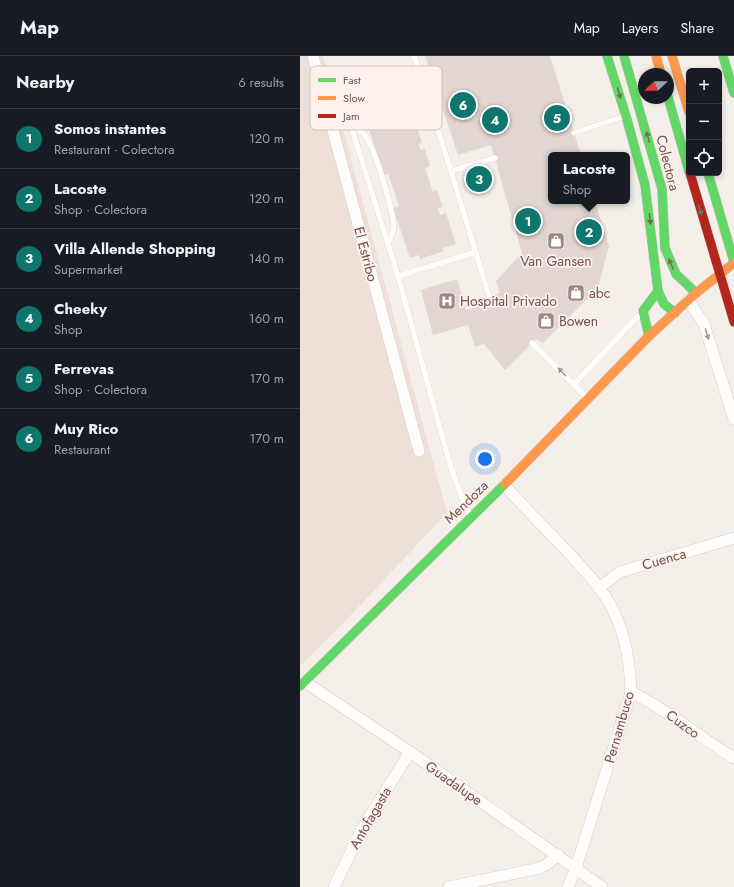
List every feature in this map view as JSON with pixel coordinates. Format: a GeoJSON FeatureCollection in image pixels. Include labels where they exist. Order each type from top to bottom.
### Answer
{"type":"FeatureCollection","features":[{"type":"Feature","properties":{"kind":"street","name":"El Estribo"},"geometry":{"type":"LineString","coordinates":[[313,56],[316,66]]}},
{"type":"Feature","properties":{"kind":"street","name":"Colectora"},"geometry":{"type":"LineString","coordinates":[[607,56],[626,116],[647,195],[658,291]]}},
{"type":"Feature","properties":{"kind":"street","name":"Colectora"},"geometry":{"type":"LineString","coordinates":[[624,56],[662,189],[665,248],[676,274],[692,297]]}},
{"type":"Feature","properties":{"kind":"street"},"geometry":{"type":"LineString","coordinates":[[656,56],[659,68]]}},
{"type":"Feature","properties":{"kind":"street"},"geometry":{"type":"LineString","coordinates":[[672,56],[687,104]]}},
{"type":"Feature","properties":{"kind":"street"},"geometry":{"type":"LineString","coordinates":[[723,56],[734,93]]}},
{"type":"Feature","properties":{"kind":"street"},"geometry":{"type":"LineString","coordinates":[[670,104],[686,161]]}},
{"type":"Feature","properties":{"kind":"street","name":"El Estribo"},"geometry":{"type":"LineString","coordinates":[[333,130],[419,451]]}},
{"type":"Feature","properties":{"kind":"street"},"geometry":{"type":"LineString","coordinates":[[690,176],[734,322]]}},
{"type":"Feature","properties":{"kind":"street"},"geometry":{"type":"LineString","coordinates":[[709,176],[734,263]]}},
{"type":"Feature","properties":{"kind":"street","name":"Mendoza"},"geometry":{"type":"LineString","coordinates":[[302,684],[504,485],[649,336],[692,297],[734,263]]}},
{"type":"Feature","properties":{"kind":"street"},"geometry":{"type":"LineString","coordinates":[[649,336],[643,311],[658,291]]}},
{"type":"Feature","properties":{"kind":"street"},"geometry":{"type":"LineString","coordinates":[[658,291],[663,305],[675,313]]}},
{"type":"Feature","properties":{"kind":"street"},"geometry":{"type":"LineString","coordinates":[[692,297],[704,324],[734,419]]}},
{"type":"Feature","properties":{"kind":"street","name":"Pernambuco"},"geometry":{"type":"LineString","coordinates":[[504,485],[587,572],[605,596],[615,616],[626,648],[631,671],[631,692],[576,868],[568,887]]}},
{"type":"Feature","properties":{"kind":"street","name":"Cuenca"},"geometry":{"type":"LineString","coordinates":[[599,588],[620,572],[734,538]]}},
{"type":"Feature","properties":{"kind":"street","name":"Guadalupe"},"geometry":{"type":"LineString","coordinates":[[302,684],[410,752],[602,887]]}},
{"type":"Feature","properties":{"kind":"street","name":"Cuzco"},"geometry":{"type":"LineString","coordinates":[[631,692],[648,700],[669,713],[711,744],[734,758]]}},
{"type":"Feature","properties":{"kind":"street","name":"Antofagasta"},"geometry":{"type":"LineString","coordinates":[[334,887],[362,829],[410,752]]}},
{"type":"Feature","properties":{"kind":"street"},"geometry":{"type":"LineString","coordinates":[[449,887],[540,868],[558,855]]}},
{"type":"Feature","properties":{"kind":"lane"},"geometry":{"type":"LineString","coordinates":[[414,56],[417,66]]}},
{"type":"Feature","properties":{"kind":"lane"},"geometry":{"type":"LineString","coordinates":[[574,132],[640,111]]}},
{"type":"Feature","properties":{"kind":"lane"},"geometry":{"type":"LineString","coordinates":[[352,130],[398,276],[451,468],[465,506],[471,517]]}},
{"type":"Feature","properties":{"kind":"lane"},"geometry":{"type":"LineString","coordinates":[[358,130],[362,132],[368,141],[384,185],[392,217],[393,233],[388,243]]}},
{"type":"Feature","properties":{"kind":"lane"},"geometry":{"type":"LineString","coordinates":[[438,130],[490,296]]}},
{"type":"Feature","properties":{"kind":"lane"},"geometry":{"type":"LineString","coordinates":[[451,170],[494,158]]}},
{"type":"Feature","properties":{"kind":"lane"},"geometry":{"type":"LineString","coordinates":[[398,276],[476,252]]}},
{"type":"Feature","properties":{"kind":"lane"},"geometry":{"type":"LineString","coordinates":[[574,384],[643,311]]}},
{"type":"Feature","properties":{"kind":"lane"},"geometry":{"type":"LineString","coordinates":[[532,343],[588,399]]}},
{"type":"Feature","properties":{"kind":"shaded area"},"geometry":{"type":"Polygon","coordinates":[[[300,56],[323,56],[326,66],[310,66],[310,130],[343,130],[447,513],[350,616],[300,666],[300,56]]]}},
{"type":"Feature","properties":{"kind":"building"},"geometry":{"type":"Polygon","coordinates":[[[425,56],[550,56],[580,152],[548,152],[548,204],[596,204],[609,246],[598,288],[543,343],[536,339],[505,370],[484,344],[475,347],[468,325],[433,335],[421,290],[457,279],[466,310],[482,306],[480,299],[500,293],[496,281],[522,253],[491,145],[458,155],[442,107],[442,66],[428,66],[425,56]]]}},
{"type":"Feature","properties":{"kind":"building"},"geometry":{"type":"Polygon","coordinates":[[[369,130],[418,130],[422,143],[418,144],[421,150],[425,149],[430,166],[425,168],[433,192],[437,190],[443,207],[438,208],[440,215],[446,213],[456,244],[443,248],[444,251],[420,259],[419,255],[410,258],[393,208],[399,206],[388,174],[384,175],[369,130]]]}},
{"type":"Feature","properties":{"kind":"traffic: fast"},"geometry":{"type":"LineString","coordinates":[[607,56],[626,116],[645,185],[658,291],[664,304],[675,313]]}},
{"type":"Feature","properties":{"kind":"traffic: fast"},"geometry":{"type":"LineString","coordinates":[[624,56],[662,189],[665,248],[676,274],[696,293]]}},
{"type":"Feature","properties":{"kind":"traffic: fast"},"geometry":{"type":"LineString","coordinates":[[723,56],[734,93]]}},
{"type":"Feature","properties":{"kind":"traffic: fast"},"geometry":{"type":"LineString","coordinates":[[670,104],[686,160]]}},
{"type":"Feature","properties":{"kind":"traffic: fast"},"geometry":{"type":"LineString","coordinates":[[709,176],[734,262]]}},
{"type":"Feature","properties":{"kind":"traffic: fast"},"geometry":{"type":"LineString","coordinates":[[649,336],[643,311],[658,291]]}},
{"type":"Feature","properties":{"kind":"traffic: fast"},"geometry":{"type":"LineString","coordinates":[[300,686],[505,484]]}},
{"type":"Feature","properties":{"kind":"traffic: slow"},"geometry":{"type":"LineString","coordinates":[[656,56],[659,68]]}},
{"type":"Feature","properties":{"kind":"traffic: slow"},"geometry":{"type":"LineString","coordinates":[[672,56],[687,104]]}},
{"type":"Feature","properties":{"kind":"traffic: slow"},"geometry":{"type":"LineString","coordinates":[[505,484],[649,336],[696,293],[734,263]]}},
{"type":"Feature","properties":{"kind":"traffic: jam"},"geometry":{"type":"LineString","coordinates":[[691,176],[734,322]]}},
{"type":"Feature","properties":{"kind":"place","name":"Muy Rico"},"geometry":{"type":"Point","coordinates":[463,105]}},
{"type":"Feature","properties":{"kind":"place","name":"Ferrevas"},"geometry":{"type":"Point","coordinates":[557,118]}},
{"type":"Feature","properties":{"kind":"place","name":"Cheeky"},"geometry":{"type":"Point","coordinates":[495,120]}},
{"type":"Feature","properties":{"kind":"place","name":"Villa Allende Shopping"},"geometry":{"type":"Point","coordinates":[479,179]}},
{"type":"Feature","properties":{"kind":"place","name":"Somos instantes"},"geometry":{"type":"Point","coordinates":[528,221]}},
{"type":"Feature","properties":{"kind":"place","name":"Lacoste"},"geometry":{"type":"Point","coordinates":[589,232]}},
{"type":"Feature","properties":{"kind":"place","name":"Van Gansen"},"geometry":{"type":"Point","coordinates":[556,241]}},
{"type":"Feature","properties":{"kind":"place","name":"abc"},"geometry":{"type":"Point","coordinates":[576,293]}},
{"type":"Feature","properties":{"kind":"place","name":"Hospital Privado"},"geometry":{"type":"Point","coordinates":[447,301]}},
{"type":"Feature","properties":{"kind":"place","name":"Bowen"},"geometry":{"type":"Point","coordinates":[546,321]}}]}
